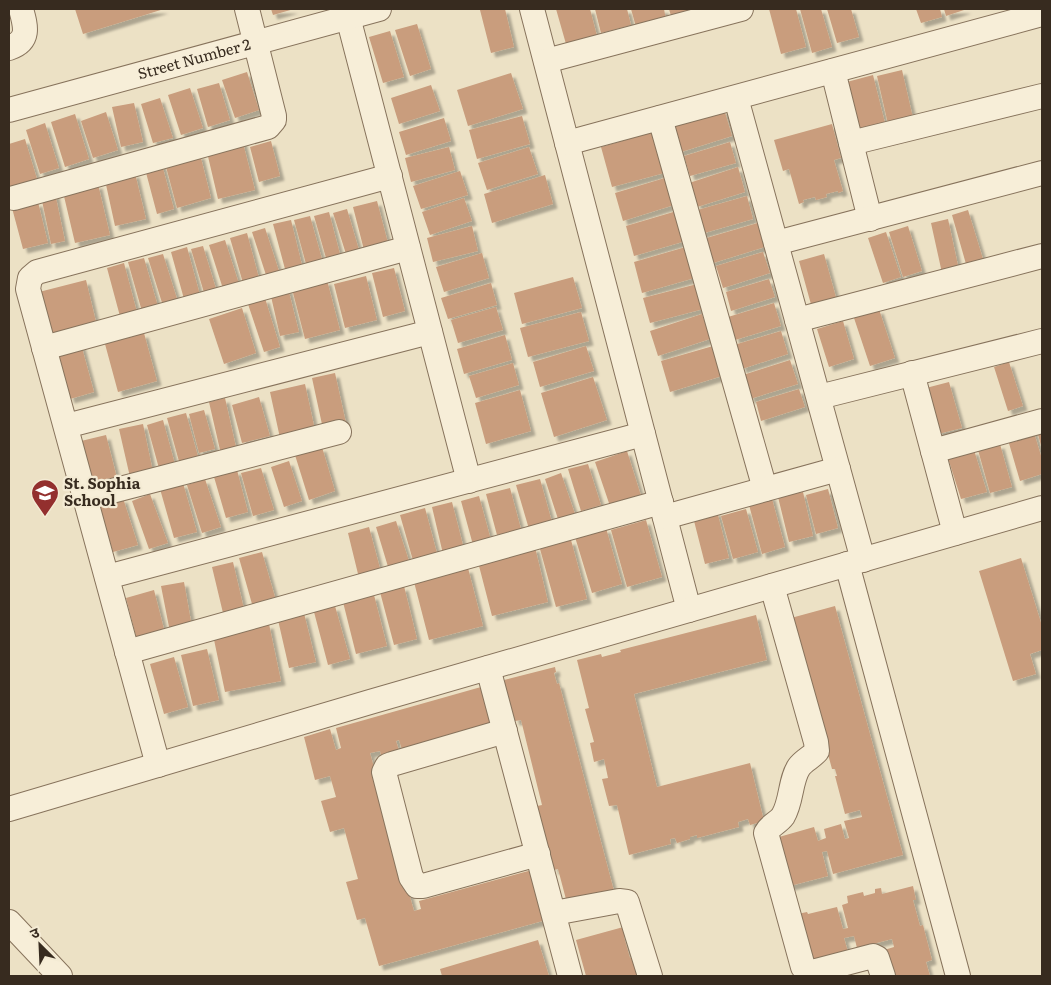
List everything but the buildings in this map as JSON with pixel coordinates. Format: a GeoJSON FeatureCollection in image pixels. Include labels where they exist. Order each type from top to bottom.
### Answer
{"type":"FeatureCollection","features":[{"type":"Feature","properties":{"kind":"street"},"geometry":{"type":"LineString","coordinates":[[9,48],[17,46],[24,38],[25,24],[21,9]]}},
{"type":"Feature","properties":{"kind":"street"},"geometry":{"type":"LineString","coordinates":[[14,198],[268,127],[274,120],[274,116],[247,9]]}},
{"type":"Feature","properties":{"kind":"street","name":"Street Number 2"},"geometry":{"type":"LineString","coordinates":[[9,110],[379,9]]}},
{"type":"Feature","properties":{"kind":"street"},"geometry":{"type":"LineString","coordinates":[[532,9],[689,610]]}},
{"type":"Feature","properties":{"kind":"street"},"geometry":{"type":"LineString","coordinates":[[546,61],[742,9]]}},
{"type":"Feature","properties":{"kind":"street"},"geometry":{"type":"LineString","coordinates":[[567,143],[1042,14]]}},
{"type":"Feature","properties":{"kind":"street"},"geometry":{"type":"LineString","coordinates":[[348,17],[469,481]]}},
{"type":"Feature","properties":{"kind":"street"},"geometry":{"type":"LineString","coordinates":[[832,71],[870,219]]}},
{"type":"Feature","properties":{"kind":"street"},"geometry":{"type":"LineString","coordinates":[[851,144],[1042,96]]}},
{"type":"Feature","properties":{"kind":"street"},"geometry":{"type":"LineString","coordinates":[[736,98],[838,470],[855,562],[958,976]]}},
{"type":"Feature","properties":{"kind":"street"},"geometry":{"type":"LineString","coordinates":[[660,118],[765,490]]}},
{"type":"Feature","properties":{"kind":"street"},"geometry":{"type":"LineString","coordinates":[[776,243],[1042,173]]}},
{"type":"Feature","properties":{"kind":"street"},"geometry":{"type":"LineString","coordinates":[[158,764],[28,289],[30,278],[37,272],[390,176]]}},
{"type":"Feature","properties":{"kind":"street"},"geometry":{"type":"LineString","coordinates":[[44,348],[408,248]]}},
{"type":"Feature","properties":{"kind":"street"},"geometry":{"type":"LineString","coordinates":[[797,320],[1042,256]]}},
{"type":"Feature","properties":{"kind":"street"},"geometry":{"type":"LineString","coordinates":[[66,426],[430,332]]}},
{"type":"Feature","properties":{"kind":"street"},"geometry":{"type":"LineString","coordinates":[[818,397],[1042,341]]}},
{"type":"Feature","properties":{"kind":"street"},"geometry":{"type":"LineString","coordinates":[[912,374],[955,533]]}},
{"type":"Feature","properties":{"kind":"street"},"geometry":{"type":"LineString","coordinates":[[933,451],[1042,421]]}},
{"type":"Feature","properties":{"kind":"street"},"geometry":{"type":"LineString","coordinates":[[85,498],[340,432]]}},
{"type":"Feature","properties":{"kind":"street"},"geometry":{"type":"LineString","coordinates":[[107,577],[643,434]]}},
{"type":"Feature","properties":{"kind":"street"},"geometry":{"type":"LineString","coordinates":[[127,652],[663,509],[765,490],[838,470]]}},
{"type":"Feature","properties":{"kind":"street"},"geometry":{"type":"LineString","coordinates":[[9,809],[158,764],[1042,508]]}},
{"type":"Feature","properties":{"kind":"street"},"geometry":{"type":"LineString","coordinates":[[772,586],[817,751],[811,758],[799,766],[789,805],[781,819],[772,825],[766,833],[802,967],[808,973],[873,956],[877,958],[882,976]]}},
{"type":"Feature","properties":{"kind":"street"},"geometry":{"type":"LineString","coordinates":[[488,668],[570,976]]}},
{"type":"Feature","properties":{"kind":"street"},"geometry":{"type":"LineString","coordinates":[[505,731],[392,764],[385,769],[384,772],[411,877],[417,886],[424,886],[538,854]]}},
{"type":"Feature","properties":{"kind":"street"},"geometry":{"type":"LineString","coordinates":[[554,913],[619,901],[626,902],[650,976]]}},
{"type":"Feature","properties":{"kind":"street"},"geometry":{"type":"LineString","coordinates":[[9,922],[60,976]]}},
{"type":"Feature","properties":{"kind":"place","name":"St. Sophia School"},"geometry":{"type":"Point","coordinates":[45,517]}}]}
